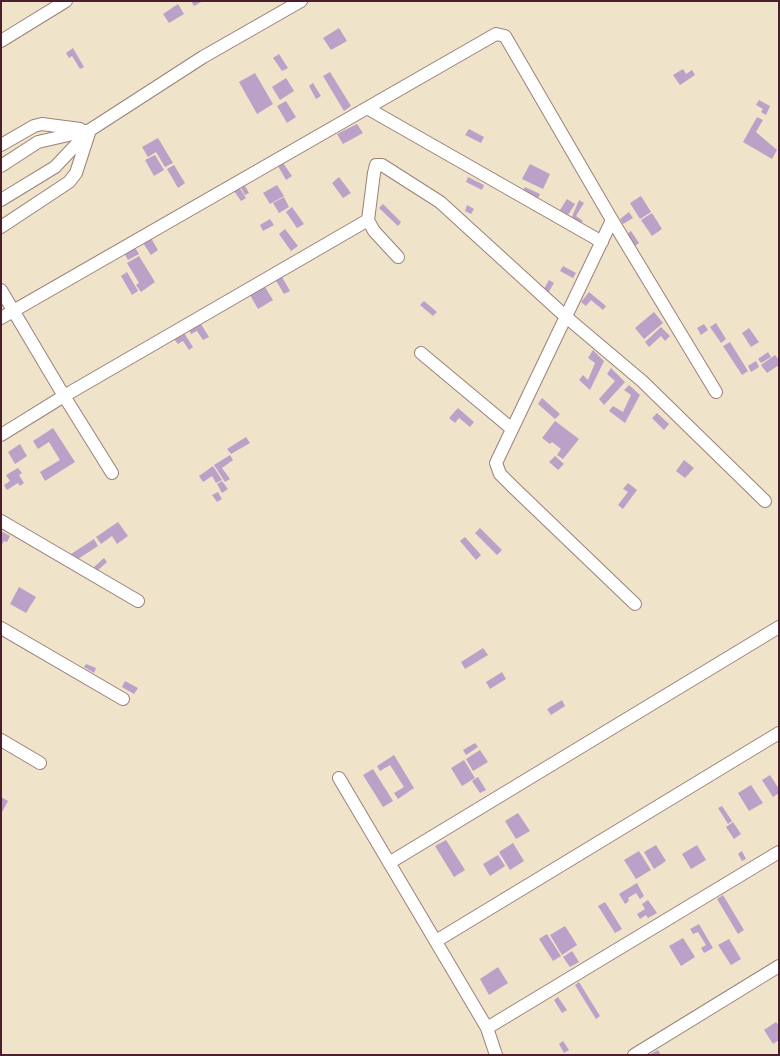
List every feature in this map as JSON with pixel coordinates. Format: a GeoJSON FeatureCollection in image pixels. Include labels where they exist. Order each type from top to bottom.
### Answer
{"type":"FeatureCollection","features":[{"type":"Feature","properties":{"kind":"street"},"geometry":{"type":"LineString","coordinates":[[1,41],[66,1]]}},
{"type":"Feature","properties":{"kind":"street"},"geometry":{"type":"LineString","coordinates":[[1,200],[55,167],[90,130],[203,57],[301,1]]}},
{"type":"Feature","properties":{"kind":"street"},"geometry":{"type":"LineString","coordinates":[[1,318],[496,34],[504,36],[612,220],[716,392]]}},
{"type":"Feature","properties":{"kind":"street"},"geometry":{"type":"LineString","coordinates":[[367,108],[602,242]]}},
{"type":"Feature","properties":{"kind":"street"},"geometry":{"type":"LineString","coordinates":[[1,145],[34,126],[42,124],[90,130]]}},
{"type":"Feature","properties":{"kind":"street"},"geometry":{"type":"LineString","coordinates":[[1,166],[38,142],[90,130]]}},
{"type":"Feature","properties":{"kind":"street"},"geometry":{"type":"LineString","coordinates":[[1,227],[69,182],[76,173],[90,130]]}},
{"type":"Feature","properties":{"kind":"street"},"geometry":{"type":"LineString","coordinates":[[398,257],[374,231],[368,220],[376,165],[382,165],[440,202],[565,316],[642,381],[765,501]]}},
{"type":"Feature","properties":{"kind":"street"},"geometry":{"type":"LineString","coordinates":[[1,435],[64,396],[368,220]]}},
{"type":"Feature","properties":{"kind":"street"},"geometry":{"type":"LineString","coordinates":[[612,220],[496,463],[500,474],[634,604]]}},
{"type":"Feature","properties":{"kind":"street"},"geometry":{"type":"LineString","coordinates":[[1,290],[112,473]]}},
{"type":"Feature","properties":{"kind":"street"},"geometry":{"type":"LineString","coordinates":[[421,353],[512,429]]}},
{"type":"Feature","properties":{"kind":"street"},"geometry":{"type":"LineString","coordinates":[[1,521],[138,601]]}},
{"type":"Feature","properties":{"kind":"street"},"geometry":{"type":"LineString","coordinates":[[389,863],[779,627]]}},
{"type":"Feature","properties":{"kind":"street"},"geometry":{"type":"LineString","coordinates":[[1,628],[123,699]]}},
{"type":"Feature","properties":{"kind":"street"},"geometry":{"type":"LineString","coordinates":[[436,941],[779,733]]}},
{"type":"Feature","properties":{"kind":"street"},"geometry":{"type":"LineString","coordinates":[[1,740],[40,763]]}},
{"type":"Feature","properties":{"kind":"street"},"geometry":{"type":"LineString","coordinates":[[339,778],[487,1028],[496,1055]]}},
{"type":"Feature","properties":{"kind":"street"},"geometry":{"type":"LineString","coordinates":[[487,1028],[779,852]]}},
{"type":"Feature","properties":{"kind":"street"},"geometry":{"type":"LineString","coordinates":[[634,1055],[779,966]]}},
{"type":"Feature","properties":{"kind":"building"},"geometry":{"type":"Polygon","coordinates":[[[191,1],[203,1],[194,6],[191,1]]]}},
{"type":"Feature","properties":{"kind":"building"},"geometry":{"type":"Polygon","coordinates":[[[178,4],[184,14],[169,23],[163,14],[178,4]]]}},
{"type":"Feature","properties":{"kind":"building"},"geometry":{"type":"Polygon","coordinates":[[[339,28],[347,41],[331,50],[323,38],[339,28]]]}},
{"type":"Feature","properties":{"kind":"building"},"geometry":{"type":"Polygon","coordinates":[[[73,48],[84,67],[80,69],[72,56],[69,58],[66,53],[73,48]]]}},
{"type":"Feature","properties":{"kind":"building"},"geometry":{"type":"Polygon","coordinates":[[[279,54],[288,68],[282,71],[273,58],[279,54]]]}},
{"type":"Feature","properties":{"kind":"building"},"geometry":{"type":"Polygon","coordinates":[[[683,69],[686,74],[692,70],[695,75],[680,85],[673,75],[683,69]]]}},
{"type":"Feature","properties":{"kind":"building"},"geometry":{"type":"Polygon","coordinates":[[[330,72],[351,106],[344,111],[323,76],[330,72]]]}},
{"type":"Feature","properties":{"kind":"building"},"geometry":{"type":"Polygon","coordinates":[[[255,73],[273,104],[257,114],[239,82],[255,73]]]}},
{"type":"Feature","properties":{"kind":"building"},"geometry":{"type":"Polygon","coordinates":[[[286,78],[294,91],[280,100],[272,87],[286,78]]]}},
{"type":"Feature","properties":{"kind":"building"},"geometry":{"type":"Polygon","coordinates":[[[313,83],[321,96],[316,99],[309,86],[313,83]]]}},
{"type":"Feature","properties":{"kind":"building"},"geometry":{"type":"Polygon","coordinates":[[[759,100],[770,106],[766,115],[761,112],[763,109],[756,105],[759,100]]]}},
{"type":"Feature","properties":{"kind":"building"},"geometry":{"type":"Polygon","coordinates":[[[286,101],[296,117],[287,123],[277,106],[286,101]]]}},
{"type":"Feature","properties":{"kind":"building"},"geometry":{"type":"Polygon","coordinates":[[[757,117],[763,120],[756,132],[777,150],[772,159],[743,142],[757,117]]]}},
{"type":"Feature","properties":{"kind":"building"},"geometry":{"type":"Polygon","coordinates":[[[357,124],[363,133],[343,144],[337,134],[357,124]]]}},
{"type":"Feature","properties":{"kind":"building"},"geometry":{"type":"Polygon","coordinates":[[[469,129],[484,137],[481,143],[465,135],[469,129]]]}},
{"type":"Feature","properties":{"kind":"building"},"geometry":{"type":"Polygon","coordinates":[[[158,138],[173,163],[165,167],[156,152],[148,157],[142,147],[158,138]]]}},
{"type":"Feature","properties":{"kind":"building"},"geometry":{"type":"Polygon","coordinates":[[[155,155],[164,170],[154,176],[145,160],[155,155]]]}},
{"type":"Feature","properties":{"kind":"building"},"geometry":{"type":"Polygon","coordinates":[[[283,163],[292,176],[286,180],[278,166],[283,163]]]}},
{"type":"Feature","properties":{"kind":"building"},"geometry":{"type":"Polygon","coordinates":[[[530,164],[550,174],[543,189],[522,179],[530,164]]]}},
{"type":"Feature","properties":{"kind":"building"},"geometry":{"type":"Polygon","coordinates":[[[174,165],[185,183],[178,188],[167,169],[174,165]]]}},
{"type":"Feature","properties":{"kind":"building"},"geometry":{"type":"Polygon","coordinates":[[[339,177],[351,193],[343,198],[332,183],[339,177]]]}},
{"type":"Feature","properties":{"kind":"building"},"geometry":{"type":"Polygon","coordinates":[[[468,177],[484,185],[482,190],[466,182],[468,177]]]}},
{"type":"Feature","properties":{"kind":"building"},"geometry":{"type":"Polygon","coordinates":[[[277,185],[284,196],[270,204],[263,193],[277,185]]]}},
{"type":"Feature","properties":{"kind":"building"},"geometry":{"type":"Polygon","coordinates":[[[245,186],[249,193],[245,195],[241,188],[245,186]]]}},
{"type":"Feature","properties":{"kind":"building"},"geometry":{"type":"Polygon","coordinates":[[[239,187],[246,198],[241,201],[234,191],[239,187]]]}},
{"type":"Feature","properties":{"kind":"building"},"geometry":{"type":"Polygon","coordinates":[[[525,187],[540,194],[537,200],[522,193],[525,187]]]}},
{"type":"Feature","properties":{"kind":"building"},"geometry":{"type":"Polygon","coordinates":[[[641,196],[651,212],[640,219],[630,203],[641,196]]]}},
{"type":"Feature","properties":{"kind":"building"},"geometry":{"type":"Polygon","coordinates":[[[284,197],[289,207],[279,213],[273,203],[284,197]]]}},
{"type":"Feature","properties":{"kind":"building"},"geometry":{"type":"Polygon","coordinates":[[[567,199],[575,204],[568,215],[560,210],[567,199]]]}},
{"type":"Feature","properties":{"kind":"building"},"geometry":{"type":"Polygon","coordinates":[[[579,200],[584,203],[576,216],[583,221],[580,224],[571,219],[579,200]]]}},
{"type":"Feature","properties":{"kind":"building"},"geometry":{"type":"Polygon","coordinates":[[[383,204],[401,222],[398,226],[379,208],[383,204]]]}},
{"type":"Feature","properties":{"kind":"building"},"geometry":{"type":"Polygon","coordinates":[[[467,205],[474,209],[471,214],[465,211],[467,205]]]}},
{"type":"Feature","properties":{"kind":"building"},"geometry":{"type":"Polygon","coordinates":[[[292,207],[304,224],[297,228],[286,212],[292,207]]]}},
{"type":"Feature","properties":{"kind":"building"},"geometry":{"type":"Polygon","coordinates":[[[629,212],[633,218],[623,224],[620,219],[629,212]]]}},
{"type":"Feature","properties":{"kind":"building"},"geometry":{"type":"Polygon","coordinates":[[[652,213],[662,229],[652,236],[641,220],[652,213]]]}},
{"type":"Feature","properties":{"kind":"building"},"geometry":{"type":"Polygon","coordinates":[[[270,219],[274,225],[263,231],[260,225],[270,219]]]}},
{"type":"Feature","properties":{"kind":"building"},"geometry":{"type":"Polygon","coordinates":[[[285,229],[298,246],[291,251],[279,234],[285,229]]]}},
{"type":"Feature","properties":{"kind":"building"},"geometry":{"type":"Polygon","coordinates":[[[631,231],[639,243],[633,247],[626,235],[631,231]]]}},
{"type":"Feature","properties":{"kind":"building"},"geometry":{"type":"Polygon","coordinates":[[[151,238],[158,250],[151,255],[143,243],[151,238]]]}},
{"type":"Feature","properties":{"kind":"building"},"geometry":{"type":"Polygon","coordinates":[[[134,246],[139,254],[128,260],[124,253],[134,246]]]}},
{"type":"Feature","properties":{"kind":"building"},"geometry":{"type":"Polygon","coordinates":[[[139,256],[155,282],[141,292],[136,285],[139,283],[127,263],[139,256]]]}},
{"type":"Feature","properties":{"kind":"building"},"geometry":{"type":"Polygon","coordinates":[[[563,266],[576,273],[573,278],[560,271],[563,266]]]}},
{"type":"Feature","properties":{"kind":"building"},"geometry":{"type":"Polygon","coordinates":[[[127,272],[138,291],[132,295],[121,276],[127,272]]]}},
{"type":"Feature","properties":{"kind":"building"},"geometry":{"type":"Polygon","coordinates":[[[281,275],[290,291],[284,294],[275,279],[281,275]]]}},
{"type":"Feature","properties":{"kind":"building"},"geometry":{"type":"Polygon","coordinates":[[[549,280],[554,283],[547,295],[542,292],[549,280]]]}},
{"type":"Feature","properties":{"kind":"building"},"geometry":{"type":"Polygon","coordinates":[[[265,287],[273,300],[258,309],[250,295],[265,287]]]}},
{"type":"Feature","properties":{"kind":"building"},"geometry":{"type":"Polygon","coordinates":[[[589,292],[606,306],[603,310],[591,300],[586,306],[581,302],[589,292]]]}},
{"type":"Feature","properties":{"kind":"building"},"geometry":{"type":"Polygon","coordinates":[[[424,301],[437,312],[433,316],[420,305],[424,301]]]}},
{"type":"Feature","properties":{"kind":"building"},"geometry":{"type":"Polygon","coordinates":[[[654,312],[663,323],[644,339],[635,328],[654,312]]]}},
{"type":"Feature","properties":{"kind":"building"},"geometry":{"type":"Polygon","coordinates":[[[199,321],[209,337],[203,340],[197,331],[191,334],[188,328],[199,321]]]}},
{"type":"Feature","properties":{"kind":"building"},"geometry":{"type":"Polygon","coordinates":[[[716,323],[726,339],[721,343],[710,327],[716,323]]]}},
{"type":"Feature","properties":{"kind":"building"},"geometry":{"type":"Polygon","coordinates":[[[704,324],[708,330],[701,335],[697,328],[704,324]]]}},
{"type":"Feature","properties":{"kind":"building"},"geometry":{"type":"Polygon","coordinates":[[[661,327],[670,336],[665,341],[661,336],[649,347],[645,342],[661,327]]]}},
{"type":"Feature","properties":{"kind":"building"},"geometry":{"type":"Polygon","coordinates":[[[749,328],[759,342],[751,347],[742,333],[749,328]]]}},
{"type":"Feature","properties":{"kind":"building"},"geometry":{"type":"Polygon","coordinates":[[[184,333],[193,347],[189,350],[183,341],[178,344],[174,339],[184,333]]]}},
{"type":"Feature","properties":{"kind":"building"},"geometry":{"type":"Polygon","coordinates":[[[730,342],[748,371],[742,375],[723,346],[730,342]]]}},
{"type":"Feature","properties":{"kind":"building"},"geometry":{"type":"Polygon","coordinates":[[[593,350],[604,361],[590,390],[579,380],[583,375],[588,380],[595,363],[588,358],[593,350]]]}},
{"type":"Feature","properties":{"kind":"building"},"geometry":{"type":"Polygon","coordinates":[[[768,352],[771,357],[761,363],[758,359],[768,352]]]}},
{"type":"Feature","properties":{"kind":"building"},"geometry":{"type":"Polygon","coordinates":[[[775,355],[779,360],[779,365],[767,373],[761,365],[775,355]]]}},
{"type":"Feature","properties":{"kind":"building"},"geometry":{"type":"Polygon","coordinates":[[[756,361],[759,367],[751,372],[748,366],[756,361]]]}},
{"type":"Feature","properties":{"kind":"building"},"geometry":{"type":"Polygon","coordinates":[[[611,368],[625,382],[604,405],[599,399],[615,381],[607,374],[611,368]]]}},
{"type":"Feature","properties":{"kind":"building"},"geometry":{"type":"Polygon","coordinates":[[[629,385],[640,395],[625,423],[609,411],[613,406],[623,412],[631,395],[624,390],[629,385]]]}},
{"type":"Feature","properties":{"kind":"building"},"geometry":{"type":"Polygon","coordinates":[[[542,398],[560,414],[555,419],[538,404],[542,398]]]}},
{"type":"Feature","properties":{"kind":"building"},"geometry":{"type":"Polygon","coordinates":[[[458,408],[474,422],[470,427],[459,418],[455,423],[449,418],[458,408]]]}},
{"type":"Feature","properties":{"kind":"building"},"geometry":{"type":"Polygon","coordinates":[[[657,413],[669,424],[664,430],[652,418],[657,413]]]}},
{"type":"Feature","properties":{"kind":"building"},"geometry":{"type":"Polygon","coordinates":[[[555,421],[579,439],[563,459],[557,455],[561,449],[552,442],[550,444],[542,438],[555,421]]]}},
{"type":"Feature","properties":{"kind":"building"},"geometry":{"type":"Polygon","coordinates":[[[53,428],[75,462],[45,481],[40,472],[60,460],[49,442],[38,449],[33,441],[53,428]]]}},
{"type":"Feature","properties":{"kind":"building"},"geometry":{"type":"Polygon","coordinates":[[[246,437],[250,443],[231,454],[227,449],[246,437]]]}},
{"type":"Feature","properties":{"kind":"building"},"geometry":{"type":"Polygon","coordinates":[[[20,444],[27,456],[15,464],[8,452],[20,444]]]}},
{"type":"Feature","properties":{"kind":"building"},"geometry":{"type":"Polygon","coordinates":[[[230,455],[233,460],[222,468],[230,479],[225,482],[214,465],[230,455]]]}},
{"type":"Feature","properties":{"kind":"building"},"geometry":{"type":"Polygon","coordinates":[[[555,456],[564,464],[558,470],[549,462],[555,456]]]}},
{"type":"Feature","properties":{"kind":"building"},"geometry":{"type":"Polygon","coordinates":[[[684,460],[694,468],[685,478],[676,471],[684,460]]]}},
{"type":"Feature","properties":{"kind":"building"},"geometry":{"type":"Polygon","coordinates":[[[213,466],[222,480],[216,483],[212,476],[203,482],[199,476],[213,466]]]}},
{"type":"Feature","properties":{"kind":"building"},"geometry":{"type":"Polygon","coordinates":[[[18,468],[22,473],[19,475],[24,483],[20,486],[18,483],[7,490],[4,485],[10,481],[6,475],[18,468]]]}},
{"type":"Feature","properties":{"kind":"building"},"geometry":{"type":"Polygon","coordinates":[[[222,481],[228,489],[222,493],[217,484],[222,481]]]}},
{"type":"Feature","properties":{"kind":"building"},"geometry":{"type":"Polygon","coordinates":[[[628,483],[637,490],[623,509],[618,505],[628,492],[623,489],[628,483]]]}},
{"type":"Feature","properties":{"kind":"building"},"geometry":{"type":"Polygon","coordinates":[[[218,492],[222,499],[217,502],[212,495],[218,492]]]}},
{"type":"Feature","properties":{"kind":"building"},"geometry":{"type":"Polygon","coordinates":[[[118,522],[128,536],[117,544],[112,536],[101,544],[96,537],[118,522]]]}},
{"type":"Feature","properties":{"kind":"building"},"geometry":{"type":"Polygon","coordinates":[[[480,528],[502,550],[497,555],[475,533],[480,528]]]}},
{"type":"Feature","properties":{"kind":"building"},"geometry":{"type":"Polygon","coordinates":[[[1,531],[10,536],[7,542],[4,541],[1,546],[1,531]]]}},
{"type":"Feature","properties":{"kind":"building"},"geometry":{"type":"Polygon","coordinates":[[[465,537],[481,555],[476,560],[460,541],[465,537]]]}},
{"type":"Feature","properties":{"kind":"building"},"geometry":{"type":"Polygon","coordinates":[[[94,539],[98,546],[75,561],[71,554],[94,539]]]}},
{"type":"Feature","properties":{"kind":"building"},"geometry":{"type":"Polygon","coordinates":[[[104,558],[107,562],[97,571],[94,567],[104,558]]]}},
{"type":"Feature","properties":{"kind":"building"},"geometry":{"type":"Polygon","coordinates":[[[19,587],[36,597],[26,613],[10,604],[19,587]]]}},
{"type":"Feature","properties":{"kind":"building"},"geometry":{"type":"Polygon","coordinates":[[[483,648],[488,655],[465,669],[461,662],[483,648]]]}},
{"type":"Feature","properties":{"kind":"building"},"geometry":{"type":"Polygon","coordinates":[[[86,664],[96,668],[94,673],[84,667],[86,664]]]}},
{"type":"Feature","properties":{"kind":"building"},"geometry":{"type":"Polygon","coordinates":[[[502,672],[506,679],[490,689],[486,682],[502,672]]]}},
{"type":"Feature","properties":{"kind":"building"},"geometry":{"type":"Polygon","coordinates":[[[125,681],[138,688],[134,694],[122,687],[125,681]]]}},
{"type":"Feature","properties":{"kind":"building"},"geometry":{"type":"Polygon","coordinates":[[[562,700],[565,706],[551,715],[547,709],[562,700]]]}},
{"type":"Feature","properties":{"kind":"building"},"geometry":{"type":"Polygon","coordinates":[[[475,743],[478,747],[466,755],[463,750],[475,743]]]}},
{"type":"Feature","properties":{"kind":"building"},"geometry":{"type":"Polygon","coordinates":[[[480,750],[488,762],[473,771],[466,759],[480,750]]]}},
{"type":"Feature","properties":{"kind":"building"},"geometry":{"type":"Polygon","coordinates":[[[394,755],[414,788],[398,799],[394,793],[404,787],[390,765],[380,771],[377,766],[394,755]]]}},
{"type":"Feature","properties":{"kind":"building"},"geometry":{"type":"Polygon","coordinates":[[[464,760],[475,778],[462,786],[451,768],[464,760]]]}},
{"type":"Feature","properties":{"kind":"building"},"geometry":{"type":"Polygon","coordinates":[[[373,769],[393,801],[383,807],[363,775],[373,769]]]}},
{"type":"Feature","properties":{"kind":"building"},"geometry":{"type":"Polygon","coordinates":[[[770,775],[779,789],[779,793],[773,797],[762,780],[770,775]]]}},
{"type":"Feature","properties":{"kind":"building"},"geometry":{"type":"Polygon","coordinates":[[[478,777],[486,790],[480,793],[472,781],[478,777]]]}},
{"type":"Feature","properties":{"kind":"building"},"geometry":{"type":"Polygon","coordinates":[[[751,785],[763,803],[749,811],[738,793],[751,785]]]}},
{"type":"Feature","properties":{"kind":"building"},"geometry":{"type":"Polygon","coordinates":[[[1,797],[8,801],[1,814],[1,797]]]}},
{"type":"Feature","properties":{"kind":"building"},"geometry":{"type":"Polygon","coordinates":[[[722,806],[732,821],[728,824],[718,808],[722,806]]]}},
{"type":"Feature","properties":{"kind":"building"},"geometry":{"type":"Polygon","coordinates":[[[518,813],[530,831],[516,839],[505,821],[518,813]]]}},
{"type":"Feature","properties":{"kind":"building"},"geometry":{"type":"Polygon","coordinates":[[[733,822],[741,834],[734,839],[726,827],[733,822]]]}},
{"type":"Feature","properties":{"kind":"building"},"geometry":{"type":"Polygon","coordinates":[[[446,840],[465,870],[454,877],[435,846],[446,840]]]}},
{"type":"Feature","properties":{"kind":"building"},"geometry":{"type":"Polygon","coordinates":[[[513,843],[524,861],[510,870],[499,852],[513,843]]]}},
{"type":"Feature","properties":{"kind":"building"},"geometry":{"type":"Polygon","coordinates":[[[656,845],[666,861],[654,869],[644,852],[656,845]]]}},
{"type":"Feature","properties":{"kind":"building"},"geometry":{"type":"Polygon","coordinates":[[[697,845],[706,860],[691,869],[682,854],[697,845]]]}},
{"type":"Feature","properties":{"kind":"building"},"geometry":{"type":"Polygon","coordinates":[[[639,851],[651,870],[636,879],[624,860],[639,851]]]}},
{"type":"Feature","properties":{"kind":"building"},"geometry":{"type":"Polygon","coordinates":[[[742,851],[746,859],[742,861],[738,854],[742,851]]]}},
{"type":"Feature","properties":{"kind":"building"},"geometry":{"type":"Polygon","coordinates":[[[498,855],[505,866],[490,876],[483,864],[498,855]]]}},
{"type":"Feature","properties":{"kind":"building"},"geometry":{"type":"Polygon","coordinates":[[[637,883],[644,896],[640,899],[636,893],[628,898],[629,901],[625,904],[619,894],[637,883]]]}},
{"type":"Feature","properties":{"kind":"building"},"geometry":{"type":"Polygon","coordinates":[[[723,895],[744,930],[738,934],[717,899],[723,895]]]}},
{"type":"Feature","properties":{"kind":"building"},"geometry":{"type":"Polygon","coordinates":[[[648,900],[657,913],[648,918],[646,915],[640,919],[637,914],[645,909],[642,904],[648,900]]]}},
{"type":"Feature","properties":{"kind":"building"},"geometry":{"type":"Polygon","coordinates":[[[605,902],[622,929],[615,933],[598,906],[605,902]]]}},
{"type":"Feature","properties":{"kind":"building"},"geometry":{"type":"Polygon","coordinates":[[[699,924],[713,948],[704,953],[701,948],[706,945],[698,932],[693,934],[690,929],[699,924]]]}},
{"type":"Feature","properties":{"kind":"building"},"geometry":{"type":"Polygon","coordinates":[[[565,926],[577,945],[562,955],[550,935],[565,926]]]}},
{"type":"Feature","properties":{"kind":"building"},"geometry":{"type":"Polygon","coordinates":[[[547,934],[561,956],[553,961],[539,939],[547,934]]]}},
{"type":"Feature","properties":{"kind":"building"},"geometry":{"type":"Polygon","coordinates":[[[683,938],[695,957],[681,966],[669,946],[683,938]]]}},
{"type":"Feature","properties":{"kind":"building"},"geometry":{"type":"Polygon","coordinates":[[[729,939],[741,959],[731,965],[718,945],[729,939]]]}},
{"type":"Feature","properties":{"kind":"building"},"geometry":{"type":"Polygon","coordinates":[[[572,951],[579,962],[570,967],[563,957],[572,951]]]}},
{"type":"Feature","properties":{"kind":"building"},"geometry":{"type":"Polygon","coordinates":[[[498,967],[508,983],[489,995],[480,979],[498,967]]]}},
{"type":"Feature","properties":{"kind":"building"},"geometry":{"type":"Polygon","coordinates":[[[579,982],[600,1016],[596,1019],[575,985],[579,982]]]}},
{"type":"Feature","properties":{"kind":"building"},"geometry":{"type":"Polygon","coordinates":[[[558,997],[567,1010],[562,1013],[554,1000],[558,997]]]}},
{"type":"Feature","properties":{"kind":"building"},"geometry":{"type":"Polygon","coordinates":[[[776,1022],[779,1026],[779,1040],[773,1044],[764,1030],[776,1022]]]}},
{"type":"Feature","properties":{"kind":"building"},"geometry":{"type":"Polygon","coordinates":[[[563,1041],[569,1050],[564,1053],[559,1044],[563,1041]]]}},
{"type":"Feature","properties":{"kind":"building"},"geometry":{"type":"Polygon","coordinates":[[[658,1050],[661,1055],[651,1054],[658,1050]]]}}]}
